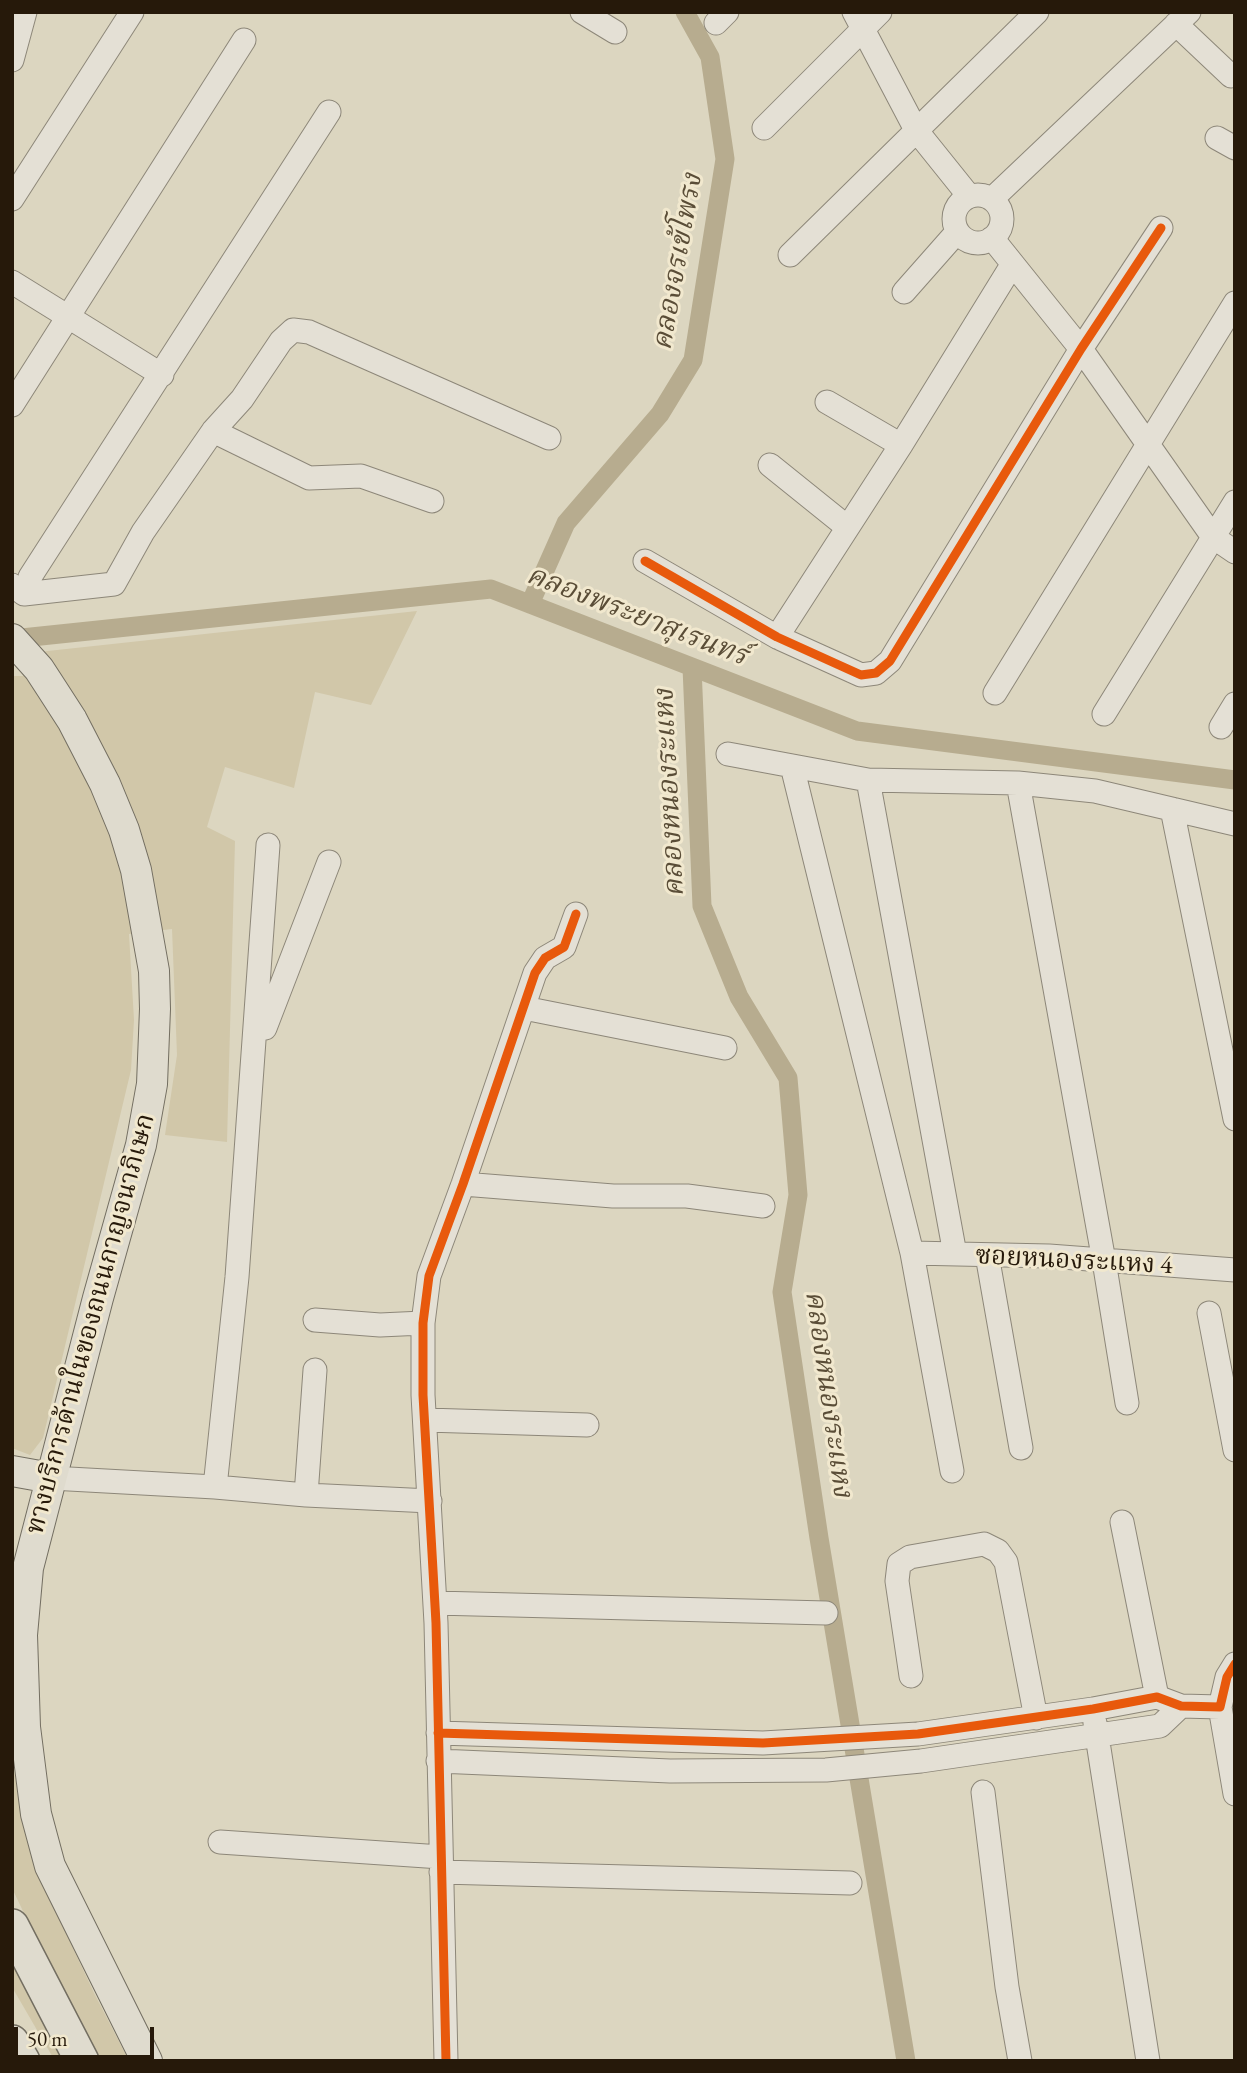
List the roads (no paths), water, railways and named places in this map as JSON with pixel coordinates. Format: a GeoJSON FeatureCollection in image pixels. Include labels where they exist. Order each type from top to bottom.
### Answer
{"type":"FeatureCollection","features":[{"type":"Feature","properties":{"kind":"highway"},"geometry":{"type":"LineString","coordinates":[[12,1926],[82,2061]]}},
{"type":"Feature","properties":{"kind":"highway"},"geometry":{"type":"LineString","coordinates":[[12,2042],[23,2061]]}},
{"type":"Feature","properties":{"kind":"main road","name":"ทางบริการด้านในของถนนกาญจนาภิเษก"},"geometry":{"type":"LineString","coordinates":[[12,639],[39,669],[72,720],[105,784],[124,830],[136,870],[154,971],[152,1084],[141,1145],[28,1568],[22,1635],[25,1727],[36,1814],[50,1866],[147,2061]]}},
{"type":"Feature","properties":{"kind":"main road"},"geometry":{"type":"LineString","coordinates":[[12,1471],[51,1478]]}},
{"type":"Feature","properties":{"kind":"street"},"geometry":{"type":"LineString","coordinates":[[12,60],[25,12]]}},
{"type":"Feature","properties":{"kind":"street"},"geometry":{"type":"LineString","coordinates":[[12,199],[132,12]]}},
{"type":"Feature","properties":{"kind":"street"},"geometry":{"type":"LineString","coordinates":[[582,12],[615,32]]}},
{"type":"Feature","properties":{"kind":"street"},"geometry":{"type":"LineString","coordinates":[[764,128],[858,21],[880,12]]}},
{"type":"Feature","properties":{"kind":"street"},"geometry":{"type":"LineString","coordinates":[[790,255],[1037,12]]}},
{"type":"Feature","properties":{"kind":"street"},"geometry":{"type":"LineString","coordinates":[[858,21],[916,130],[981,197],[1002,214],[999,231],[992,238],[974,243],[957,232],[954,214],[962,200],[981,197],[1183,18],[1231,76]]}},
{"type":"Feature","properties":{"kind":"street"},"geometry":{"type":"LineString","coordinates":[[12,405],[70,318],[244,40]]}},
{"type":"Feature","properties":{"kind":"street"},"geometry":{"type":"LineString","coordinates":[[329,112],[162,375],[21,581],[24,594],[114,584],[143,532],[213,431],[236,407],[281,341],[293,330],[309,332],[549,438]]}},
{"type":"Feature","properties":{"kind":"street"},"geometry":{"type":"LineString","coordinates":[[645,561],[777,637],[861,675],[876,673],[890,661],[1082,349],[1161,228]]}},
{"type":"Feature","properties":{"kind":"street"},"geometry":{"type":"LineString","coordinates":[[904,292],[957,232]]}},
{"type":"Feature","properties":{"kind":"street"},"geometry":{"type":"LineString","coordinates":[[992,238],[1082,349],[1213,537],[1235,552]]}},
{"type":"Feature","properties":{"kind":"street"},"geometry":{"type":"LineString","coordinates":[[777,637],[901,445],[1012,265]]}},
{"type":"Feature","properties":{"kind":"street"},"geometry":{"type":"LineString","coordinates":[[12,282],[162,375]]}},
{"type":"Feature","properties":{"kind":"street"},"geometry":{"type":"LineString","coordinates":[[995,693],[1235,303]]}},
{"type":"Feature","properties":{"kind":"street"},"geometry":{"type":"LineString","coordinates":[[827,402],[901,445]]}},
{"type":"Feature","properties":{"kind":"street"},"geometry":{"type":"LineString","coordinates":[[213,431],[309,478],[361,476],[432,501]]}},
{"type":"Feature","properties":{"kind":"street"},"geometry":{"type":"LineString","coordinates":[[770,466],[847,527]]}},
{"type":"Feature","properties":{"kind":"street"},"geometry":{"type":"LineString","coordinates":[[1104,714],[1235,502]]}},
{"type":"Feature","properties":{"kind":"street"},"geometry":{"type":"LineString","coordinates":[[1221,727],[1235,704]]}},
{"type":"Feature","properties":{"kind":"street"},"geometry":{"type":"LineString","coordinates":[[728,754],[868,779],[1018,783],[1095,791],[1235,824]]}},
{"type":"Feature","properties":{"kind":"street"},"geometry":{"type":"LineString","coordinates":[[792,766],[912,1254],[952,1471]]}},
{"type":"Feature","properties":{"kind":"street"},"geometry":{"type":"LineString","coordinates":[[868,779],[955,1254]]}},
{"type":"Feature","properties":{"kind":"street"},"geometry":{"type":"LineString","coordinates":[[1018,783],[1128,1403]]}},
{"type":"Feature","properties":{"kind":"street"},"geometry":{"type":"LineString","coordinates":[[1172,808],[1235,1119]]}},
{"type":"Feature","properties":{"kind":"street"},"geometry":{"type":"LineString","coordinates":[[259,1026],[254,1013],[268,845]]}},
{"type":"Feature","properties":{"kind":"street"},"geometry":{"type":"LineString","coordinates":[[220,1487],[247,1278],[259,1026],[329,862]]}},
{"type":"Feature","properties":{"kind":"street"},"geometry":{"type":"LineString","coordinates":[[446,2061],[435,1603],[423,1395],[423,1323],[429,1276],[535,973],[545,958],[564,947],[576,914]]}},
{"type":"Feature","properties":{"kind":"street"},"geometry":{"type":"LineString","coordinates":[[524,1008],[725,1048]]}},
{"type":"Feature","properties":{"kind":"street"},"geometry":{"type":"LineString","coordinates":[[463,1184],[613,1196],[687,1196],[763,1206]]}},
{"type":"Feature","properties":{"kind":"street","name":"ซอยหนองระแหง 4"},"geometry":{"type":"LineString","coordinates":[[912,1254],[1049,1256],[1235,1270]]}},
{"type":"Feature","properties":{"kind":"street"},"geometry":{"type":"LineString","coordinates":[[987,1255],[1021,1448]]}},
{"type":"Feature","properties":{"kind":"street"},"geometry":{"type":"LineString","coordinates":[[1209,1313],[1235,1450]]}},
{"type":"Feature","properties":{"kind":"street"},"geometry":{"type":"LineString","coordinates":[[314,1320],[380,1325],[423,1323]]}},
{"type":"Feature","properties":{"kind":"street"},"geometry":{"type":"LineString","coordinates":[[306,1495],[315,1370]]}},
{"type":"Feature","properties":{"kind":"street"},"geometry":{"type":"LineString","coordinates":[[426,1420],[587,1425]]}},
{"type":"Feature","properties":{"kind":"street"},"geometry":{"type":"LineString","coordinates":[[51,1478],[220,1487],[306,1495],[430,1500]]}},
{"type":"Feature","properties":{"kind":"street"},"geometry":{"type":"LineString","coordinates":[[1122,1522],[1157,1697]]}},
{"type":"Feature","properties":{"kind":"street"},"geometry":{"type":"LineString","coordinates":[[911,1676],[897,1581],[899,1564],[910,1557],[984,1544],[998,1550],[1006,1562],[1036,1718]]}},
{"type":"Feature","properties":{"kind":"street"},"geometry":{"type":"LineString","coordinates":[[435,1603],[826,1613]]}},
{"type":"Feature","properties":{"kind":"street"},"geometry":{"type":"LineString","coordinates":[[1235,1664],[1227,1677],[1220,1707],[1235,1794]]}},
{"type":"Feature","properties":{"kind":"street"},"geometry":{"type":"LineString","coordinates":[[438,1733],[763,1743],[827,1741],[918,1734],[1036,1718],[1157,1697],[1181,1706],[1220,1707]]}},
{"type":"Feature","properties":{"kind":"street"},"geometry":{"type":"LineString","coordinates":[[438,1761],[670,1771],[826,1770],[921,1761],[1160,1726],[1181,1706]]}},
{"type":"Feature","properties":{"kind":"street"},"geometry":{"type":"LineString","coordinates":[[1093,1709],[1148,2061]]}},
{"type":"Feature","properties":{"kind":"street"},"geometry":{"type":"LineString","coordinates":[[918,1734],[921,1761]]}},
{"type":"Feature","properties":{"kind":"street"},"geometry":{"type":"LineString","coordinates":[[763,1743],[765,1771]]}},
{"type":"Feature","properties":{"kind":"street"},"geometry":{"type":"LineString","coordinates":[[983,1792],[1007,1987],[1020,2061]]}},
{"type":"Feature","properties":{"kind":"street"},"geometry":{"type":"LineString","coordinates":[[220,1842],[441,1864],[850,1883]]}},
{"type":"Feature","properties":{"kind":"waterway","name":"คลองจรเข้โพรง"},"geometry":{"type":"LineString","coordinates":[[530,604],[566,523],[660,414],[693,360],[725,159],[710,57],[685,12]]}},
{"type":"Feature","properties":{"kind":"waterway","name":"คลองพระยาสุเรนทร์"},"geometry":{"type":"LineString","coordinates":[[12,639],[491,589],[857,731],[1235,780]]}},
{"type":"Feature","properties":{"kind":"waterway","name":"คลองหนองระแหง"},"geometry":{"type":"LineString","coordinates":[[692,667],[702,906],[739,997],[788,1078],[798,1195],[782,1292],[819,1538],[906,2061]]}}]}
